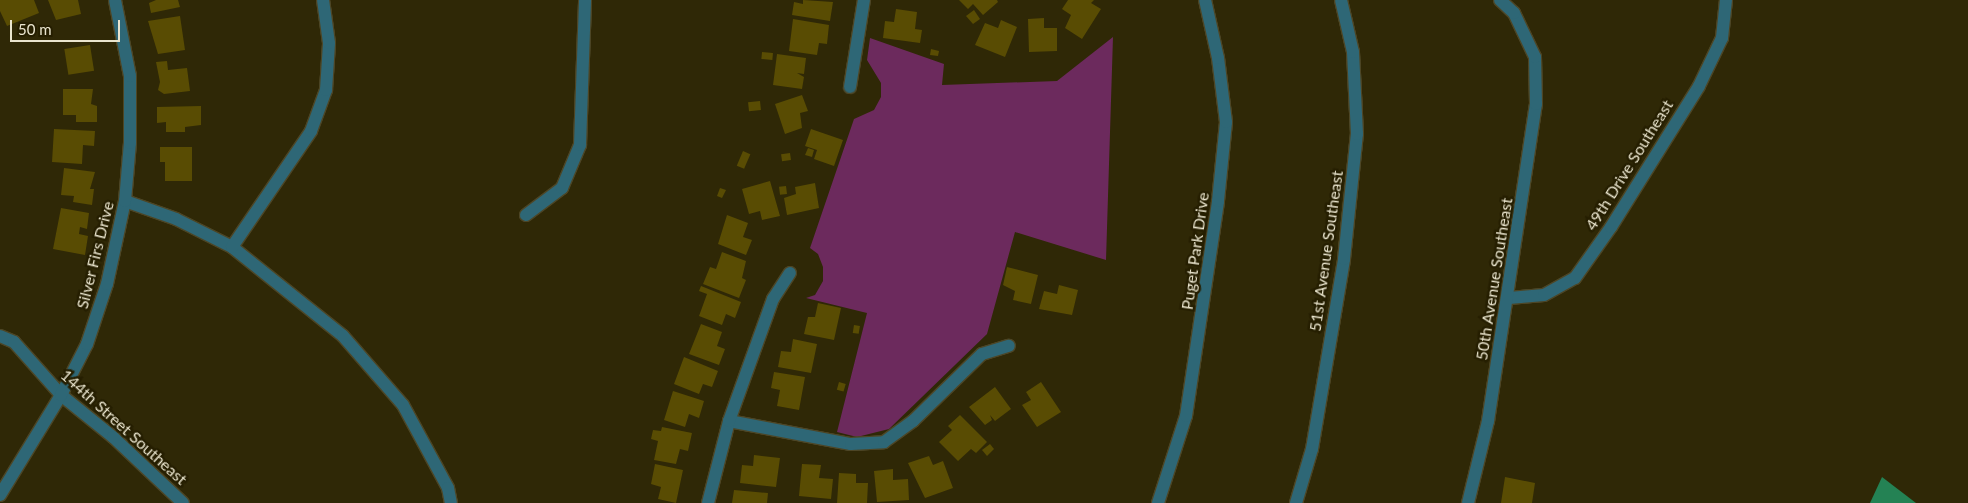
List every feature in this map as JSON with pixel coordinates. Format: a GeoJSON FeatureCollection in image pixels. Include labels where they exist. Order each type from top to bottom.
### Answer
{"type":"FeatureCollection","features":[{"type":"Feature","properties":{"kind":"street","name":"Silver Firs Drive"},"geometry":{"type":"LineString","coordinates":[[0,495],[61,395],[87,344],[108,284],[125,201],[130,143],[130,76],[115,0]]}},
{"type":"Feature","properties":{"kind":"street"},"geometry":{"type":"LineString","coordinates":[[232,247],[311,131],[326,90],[329,43],[322,0]]}},
{"type":"Feature","properties":{"kind":"street"},"geometry":{"type":"LineString","coordinates":[[526,215],[562,188],[580,145],[585,0]]}},
{"type":"Feature","properties":{"kind":"street"},"geometry":{"type":"LineString","coordinates":[[850,87],[864,0]]}},
{"type":"Feature","properties":{"kind":"street","name":"Puget Park Drive"},"geometry":{"type":"LineString","coordinates":[[1158,503],[1186,416],[1217,210],[1226,122],[1218,58],[1205,0]]}},
{"type":"Feature","properties":{"kind":"street","name":"51st Avenue Southeast"},"geometry":{"type":"LineString","coordinates":[[1296,503],[1312,448],[1344,260],[1357,134],[1353,52],[1341,0]]}},
{"type":"Feature","properties":{"kind":"street","name":"50th Avenue Southeast"},"geometry":{"type":"LineString","coordinates":[[1468,503],[1488,421],[1509,298],[1536,104],[1535,57],[1514,13],[1500,0]]}},
{"type":"Feature","properties":{"kind":"street","name":"49th Drive Southeast"},"geometry":{"type":"LineString","coordinates":[[1509,298],[1544,295],[1575,278],[1611,227],[1699,86],[1722,38],[1726,0]]}},
{"type":"Feature","properties":{"kind":"street"},"geometry":{"type":"LineString","coordinates":[[125,201],[176,219],[232,247],[343,336],[402,405],[448,488],[451,503]]}},
{"type":"Feature","properties":{"kind":"street"},"geometry":{"type":"LineString","coordinates":[[708,503],[729,421],[773,299],[790,273]]}},
{"type":"Feature","properties":{"kind":"street","name":"144th Street Southeast"},"geometry":{"type":"LineString","coordinates":[[0,336],[14,342],[61,395],[113,437],[183,503]]}},
{"type":"Feature","properties":{"kind":"street"},"geometry":{"type":"LineString","coordinates":[[729,421],[851,444],[884,442],[914,421],[982,354],[1009,346]]}},
{"type":"Feature","properties":{"kind":"shaded area"},"geometry":{"type":"Polygon","coordinates":[[[1113,37],[1106,260],[1015,232],[987,334],[889,429],[857,437],[837,432],[867,313],[806,298],[815,295],[823,281],[823,267],[818,254],[810,248],[854,119],[874,110],[881,97],[881,83],[867,60],[870,38],[944,64],[942,85],[1057,81],[1113,37]]]}},
{"type":"Feature","properties":{"kind":"shaded area"},"geometry":{"type":"Polygon","coordinates":[[[1882,477],[1916,503],[1870,503],[1882,477]]]}},
{"type":"Feature","properties":{"kind":"building"},"geometry":{"type":"Polygon","coordinates":[[[0,0],[34,0],[39,13],[7,26],[0,11],[0,0]]]}},
{"type":"Feature","properties":{"kind":"building"},"geometry":{"type":"Polygon","coordinates":[[[48,0],[78,0],[81,14],[56,20],[48,0]]]}},
{"type":"Feature","properties":{"kind":"building"},"geometry":{"type":"Polygon","coordinates":[[[156,0],[178,0],[180,7],[151,13],[149,3],[156,0]]]}},
{"type":"Feature","properties":{"kind":"building"},"geometry":{"type":"Polygon","coordinates":[[[803,0],[833,2],[830,21],[792,15],[794,2],[803,4],[803,0]]]}},
{"type":"Feature","properties":{"kind":"building"},"geometry":{"type":"Polygon","coordinates":[[[959,0],[997,0],[998,2],[983,15],[973,4],[968,9],[959,0]]]}},
{"type":"Feature","properties":{"kind":"building"},"geometry":{"type":"Polygon","coordinates":[[[1068,0],[1094,0],[1091,3],[1101,9],[1082,39],[1065,28],[1071,15],[1062,9],[1068,0]]]}},
{"type":"Feature","properties":{"kind":"building"},"geometry":{"type":"Polygon","coordinates":[[[896,9],[917,12],[915,29],[922,30],[920,43],[883,38],[885,21],[894,22],[896,9]]]}},
{"type":"Feature","properties":{"kind":"building"},"geometry":{"type":"Polygon","coordinates":[[[974,10],[980,19],[973,24],[966,16],[974,10]]]}},
{"type":"Feature","properties":{"kind":"building"},"geometry":{"type":"Polygon","coordinates":[[[180,16],[185,50],[158,54],[148,21],[180,16]]]}},
{"type":"Feature","properties":{"kind":"building"},"geometry":{"type":"Polygon","coordinates":[[[1044,18],[1044,28],[1057,28],[1057,51],[1029,52],[1028,19],[1044,18]]]}},
{"type":"Feature","properties":{"kind":"building"},"geometry":{"type":"Polygon","coordinates":[[[793,19],[829,25],[827,44],[819,43],[817,55],[789,51],[793,19]]]}},
{"type":"Feature","properties":{"kind":"building"},"geometry":{"type":"Polygon","coordinates":[[[1001,20],[1017,27],[1005,57],[975,45],[985,23],[998,28],[1001,20]]]}},
{"type":"Feature","properties":{"kind":"building"},"geometry":{"type":"Polygon","coordinates":[[[90,45],[94,71],[68,75],[64,49],[90,45]]]}},
{"type":"Feature","properties":{"kind":"building"},"geometry":{"type":"Polygon","coordinates":[[[931,49],[939,51],[938,56],[930,55],[931,49]]]}},
{"type":"Feature","properties":{"kind":"building"},"geometry":{"type":"Polygon","coordinates":[[[762,52],[773,53],[772,60],[761,59],[762,52]]]}},
{"type":"Feature","properties":{"kind":"building"},"geometry":{"type":"Polygon","coordinates":[[[777,54],[806,58],[804,74],[797,73],[804,77],[802,89],[773,85],[777,54]]]}},
{"type":"Feature","properties":{"kind":"building"},"geometry":{"type":"Polygon","coordinates":[[[167,61],[168,70],[187,68],[190,91],[164,94],[158,90],[160,82],[156,62],[167,61]]]}},
{"type":"Feature","properties":{"kind":"building"},"geometry":{"type":"Polygon","coordinates":[[[63,89],[93,89],[91,104],[97,106],[97,122],[76,122],[76,115],[63,115],[63,89]]]}},
{"type":"Feature","properties":{"kind":"building"},"geometry":{"type":"Polygon","coordinates":[[[802,95],[808,111],[800,113],[802,128],[785,134],[775,104],[802,95]]]}},
{"type":"Feature","properties":{"kind":"building"},"geometry":{"type":"Polygon","coordinates":[[[760,101],[761,110],[749,111],[748,102],[760,101]]]}},
{"type":"Feature","properties":{"kind":"building"},"geometry":{"type":"Polygon","coordinates":[[[201,106],[201,125],[185,127],[185,132],[166,132],[166,122],[157,123],[157,107],[201,106]]]}},
{"type":"Feature","properties":{"kind":"building"},"geometry":{"type":"Polygon","coordinates":[[[54,129],[95,131],[94,146],[83,145],[82,164],[52,162],[54,129]]]}},
{"type":"Feature","properties":{"kind":"building"},"geometry":{"type":"Polygon","coordinates":[[[811,129],[843,140],[834,166],[814,159],[817,150],[805,146],[811,129]]]}},
{"type":"Feature","properties":{"kind":"building"},"geometry":{"type":"Polygon","coordinates":[[[160,147],[192,147],[192,181],[165,181],[165,162],[160,162],[160,147]]]}},
{"type":"Feature","properties":{"kind":"building"},"geometry":{"type":"Polygon","coordinates":[[[808,148],[814,150],[812,157],[805,155],[808,148]]]}},
{"type":"Feature","properties":{"kind":"building"},"geometry":{"type":"Polygon","coordinates":[[[743,151],[750,154],[744,169],[737,166],[743,151]]]}},
{"type":"Feature","properties":{"kind":"building"},"geometry":{"type":"Polygon","coordinates":[[[790,153],[791,160],[782,161],[781,154],[790,153]]]}},
{"type":"Feature","properties":{"kind":"building"},"geometry":{"type":"Polygon","coordinates":[[[64,168],[95,172],[90,189],[94,189],[92,205],[73,202],[74,196],[61,195],[64,168]]]}},
{"type":"Feature","properties":{"kind":"building"},"geometry":{"type":"Polygon","coordinates":[[[770,181],[780,216],[762,220],[760,211],[749,214],[742,189],[770,181]]]}},
{"type":"Feature","properties":{"kind":"building"},"geometry":{"type":"Polygon","coordinates":[[[815,183],[819,208],[787,215],[784,198],[796,194],[795,187],[815,183]]]}},
{"type":"Feature","properties":{"kind":"building"},"geometry":{"type":"Polygon","coordinates":[[[786,186],[787,194],[780,195],[779,187],[786,186]]]}},
{"type":"Feature","properties":{"kind":"building"},"geometry":{"type":"Polygon","coordinates":[[[720,188],[726,190],[722,198],[717,196],[720,188]]]}},
{"type":"Feature","properties":{"kind":"building"},"geometry":{"type":"Polygon","coordinates":[[[61,208],[89,213],[87,229],[80,227],[79,234],[88,236],[85,255],[53,249],[61,208]]]}},
{"type":"Feature","properties":{"kind":"building"},"geometry":{"type":"Polygon","coordinates":[[[727,215],[748,223],[743,237],[752,240],[746,255],[718,244],[727,215]]]}},
{"type":"Feature","properties":{"kind":"building"},"geometry":{"type":"Polygon","coordinates":[[[722,252],[746,261],[742,278],[746,280],[739,298],[703,284],[710,267],[716,269],[722,252]]]}},
{"type":"Feature","properties":{"kind":"building"},"geometry":{"type":"Polygon","coordinates":[[[1007,267],[1038,275],[1031,304],[1013,300],[1015,291],[1003,285],[1007,267]]]}},
{"type":"Feature","properties":{"kind":"building"},"geometry":{"type":"Polygon","coordinates":[[[1059,285],[1078,290],[1072,315],[1039,309],[1044,291],[1057,294],[1059,285]]]}},
{"type":"Feature","properties":{"kind":"building"},"geometry":{"type":"Polygon","coordinates":[[[701,286],[741,302],[735,318],[726,314],[722,325],[699,316],[707,294],[699,291],[701,286]]]}},
{"type":"Feature","properties":{"kind":"building"},"geometry":{"type":"Polygon","coordinates":[[[818,303],[841,308],[834,340],[804,334],[808,317],[815,317],[818,303]]]}},
{"type":"Feature","properties":{"kind":"building"},"geometry":{"type":"Polygon","coordinates":[[[701,324],[722,332],[717,346],[725,349],[719,365],[689,354],[701,324]]]}},
{"type":"Feature","properties":{"kind":"building"},"geometry":{"type":"Polygon","coordinates":[[[854,325],[860,326],[859,334],[853,333],[854,325]]]}},
{"type":"Feature","properties":{"kind":"building"},"geometry":{"type":"Polygon","coordinates":[[[793,339],[817,344],[811,373],[778,367],[781,351],[791,352],[793,339]]]}},
{"type":"Feature","properties":{"kind":"building"},"geometry":{"type":"Polygon","coordinates":[[[684,357],[718,371],[712,387],[703,384],[699,394],[674,384],[684,357]]]}},
{"type":"Feature","properties":{"kind":"building"},"geometry":{"type":"Polygon","coordinates":[[[774,372],[805,377],[799,410],[777,406],[780,390],[771,388],[774,372]]]}},
{"type":"Feature","properties":{"kind":"building"},"geometry":{"type":"Polygon","coordinates":[[[839,382],[846,384],[844,392],[837,390],[839,382]]]}},
{"type":"Feature","properties":{"kind":"building"},"geometry":{"type":"Polygon","coordinates":[[[1041,382],[1061,412],[1037,427],[1022,405],[1031,400],[1026,392],[1041,382]]]}},
{"type":"Feature","properties":{"kind":"building"},"geometry":{"type":"Polygon","coordinates":[[[995,387],[1011,409],[995,421],[990,415],[992,420],[985,425],[969,407],[995,387]]]}},
{"type":"Feature","properties":{"kind":"building"},"geometry":{"type":"Polygon","coordinates":[[[673,391],[704,401],[699,418],[689,414],[685,427],[664,420],[673,391]]]}},
{"type":"Feature","properties":{"kind":"building"},"geometry":{"type":"Polygon","coordinates":[[[960,415],[987,442],[976,453],[971,449],[958,461],[939,442],[952,430],[948,426],[960,415]]]}},
{"type":"Feature","properties":{"kind":"building"},"geometry":{"type":"Polygon","coordinates":[[[662,427],[692,433],[688,451],[680,449],[676,464],[654,460],[658,441],[651,439],[653,430],[661,431],[662,427]]]}},
{"type":"Feature","properties":{"kind":"building"},"geometry":{"type":"Polygon","coordinates":[[[990,444],[994,449],[987,456],[982,450],[990,444]]]}},
{"type":"Feature","properties":{"kind":"building"},"geometry":{"type":"Polygon","coordinates":[[[754,455],[780,458],[776,487],[740,483],[742,465],[753,466],[754,455]]]}},
{"type":"Feature","properties":{"kind":"building"},"geometry":{"type":"Polygon","coordinates":[[[929,456],[933,465],[943,461],[953,488],[925,498],[908,463],[929,456]]]}},
{"type":"Feature","properties":{"kind":"building"},"geometry":{"type":"Polygon","coordinates":[[[655,464],[683,470],[676,503],[658,499],[661,487],[651,484],[655,464]]]}},
{"type":"Feature","properties":{"kind":"building"},"geometry":{"type":"Polygon","coordinates":[[[802,464],[821,465],[819,478],[833,479],[831,499],[799,496],[802,464]]]}},
{"type":"Feature","properties":{"kind":"building"},"geometry":{"type":"Polygon","coordinates":[[[893,469],[893,480],[908,479],[909,500],[877,502],[874,471],[893,469]]]}},
{"type":"Feature","properties":{"kind":"building"},"geometry":{"type":"Polygon","coordinates":[[[839,473],[856,474],[856,483],[868,483],[867,503],[837,503],[839,473]]]}},
{"type":"Feature","properties":{"kind":"building"},"geometry":{"type":"Polygon","coordinates":[[[1505,477],[1535,483],[1532,503],[1501,503],[1505,477]]]}},
{"type":"Feature","properties":{"kind":"building"},"geometry":{"type":"Polygon","coordinates":[[[734,490],[768,493],[767,503],[732,503],[734,490]]]}}]}
